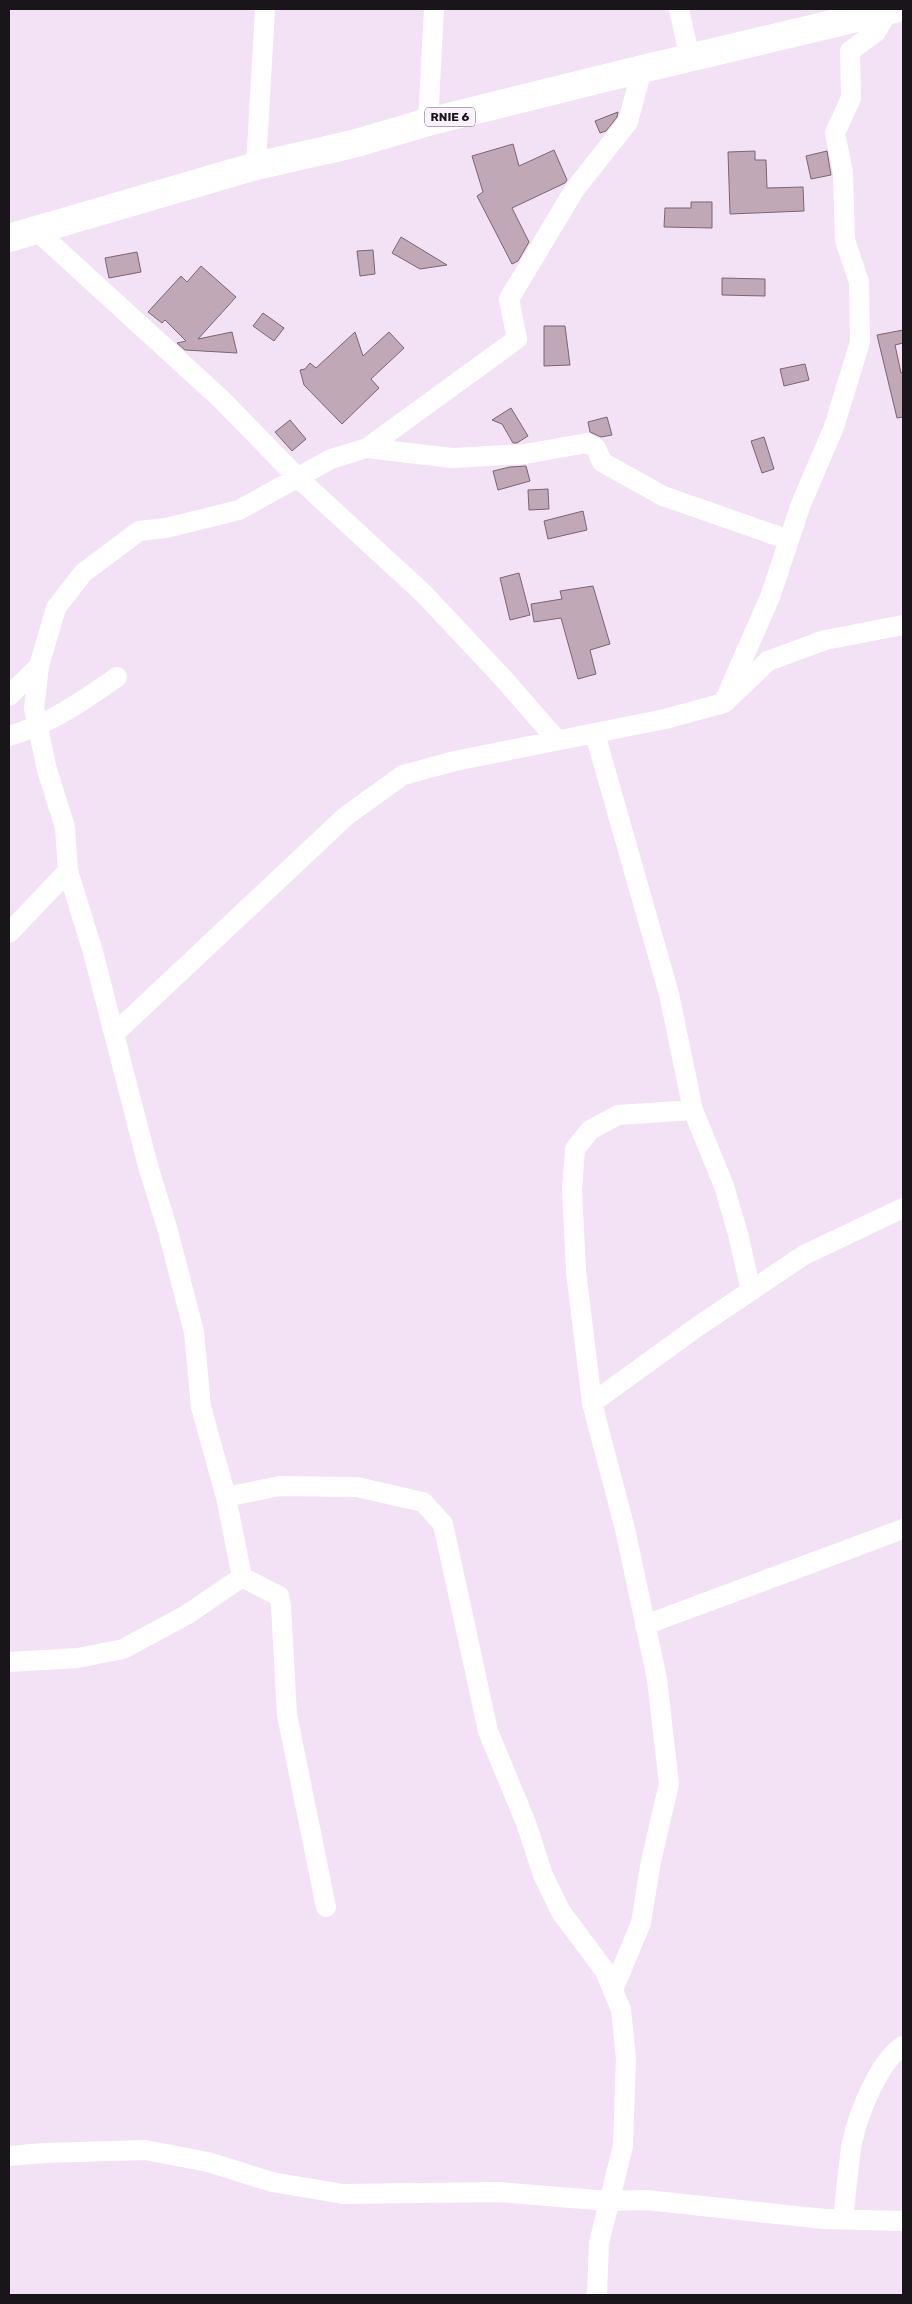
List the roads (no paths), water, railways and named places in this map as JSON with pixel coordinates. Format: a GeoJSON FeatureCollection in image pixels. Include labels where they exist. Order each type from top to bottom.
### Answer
{"type":"FeatureCollection","features":[{"type":"Feature","properties":{"kind":"main road","name":"RNIE 6"},"geometry":{"type":"LineString","coordinates":[[9,238],[256,166],[353,144],[428,122],[892,9]]}},
{"type":"Feature","properties":{"kind":"street"},"geometry":{"type":"LineString","coordinates":[[256,166],[265,9]]}},
{"type":"Feature","properties":{"kind":"street"},"geometry":{"type":"LineString","coordinates":[[428,122],[434,9]]}},
{"type":"Feature","properties":{"kind":"street"},"geometry":{"type":"LineString","coordinates":[[678,9],[690,59]]}},
{"type":"Feature","properties":{"kind":"street"},"geometry":{"type":"LineString","coordinates":[[724,703],[770,597],[801,504],[834,427],[860,342],[859,282],[845,240],[844,173],[835,133],[851,98],[850,51],[876,32],[892,9]]}},
{"type":"Feature","properties":{"kind":"street"},"geometry":{"type":"LineString","coordinates":[[242,1577],[226,1497],[201,1407],[194,1332],[93,952],[68,871],[65,827],[47,770],[34,709],[39,666],[56,608],[84,573],[139,531],[166,528],[239,510],[331,459],[367,448],[517,339],[509,299],[575,189],[628,122],[642,70]]}},
{"type":"Feature","properties":{"kind":"street"},"geometry":{"type":"LineString","coordinates":[[36,230],[220,400],[297,478],[423,593],[502,677],[557,740]]}},
{"type":"Feature","properties":{"kind":"street"},"geometry":{"type":"LineString","coordinates":[[367,448],[452,458],[525,454],[587,442],[596,448],[602,462],[663,496],[789,540]]}},
{"type":"Feature","properties":{"kind":"street"},"geometry":{"type":"LineString","coordinates":[[114,1034],[346,816],[403,775],[455,761],[665,719],[724,703],[768,661],[825,640],[903,625]]}},
{"type":"Feature","properties":{"kind":"street"},"geometry":{"type":"LineString","coordinates":[[9,696],[39,666]]}},
{"type":"Feature","properties":{"kind":"street"},"geometry":{"type":"LineString","coordinates":[[9,736],[38,725],[81,702],[117,678]]}},
{"type":"Feature","properties":{"kind":"street"},"geometry":{"type":"LineString","coordinates":[[595,734],[669,994],[693,1110],[724,1186],[738,1234],[751,1291]]}},
{"type":"Feature","properties":{"kind":"street"},"geometry":{"type":"LineString","coordinates":[[9,933],[68,871]]}},
{"type":"Feature","properties":{"kind":"street"},"geometry":{"type":"LineString","coordinates":[[613,1990],[641,1923],[669,1784],[657,1679],[624,1529],[592,1403],[576,1271],[572,1190],[575,1149],[590,1130],[618,1115],[693,1110]]}},
{"type":"Feature","properties":{"kind":"street"},"geometry":{"type":"LineString","coordinates":[[592,1403],[804,1255],[903,1208]]}},
{"type":"Feature","properties":{"kind":"street"},"geometry":{"type":"LineString","coordinates":[[226,1497],[280,1486],[357,1487],[423,1502],[443,1524],[488,1731],[526,1823],[543,1875],[561,1912],[605,1972],[622,2010],[626,2058],[623,2146],[599,2243],[597,2295]]}},
{"type":"Feature","properties":{"kind":"street"},"geometry":{"type":"LineString","coordinates":[[645,1625],[903,1529]]}},
{"type":"Feature","properties":{"kind":"street"},"geometry":{"type":"LineString","coordinates":[[9,1662],[78,1658],[123,1649],[188,1614],[242,1577]]}},
{"type":"Feature","properties":{"kind":"street"},"geometry":{"type":"LineString","coordinates":[[242,1577],[278,1596],[281,1606],[287,1715],[326,1907]]}},
{"type":"Feature","properties":{"kind":"street"},"geometry":{"type":"LineString","coordinates":[[843,2219],[853,2141],[858,2126],[882,2067],[894,2052],[903,2046]]}},
{"type":"Feature","properties":{"kind":"street"},"geometry":{"type":"LineString","coordinates":[[9,2156],[145,2150],[208,2162],[272,2182],[343,2194],[499,2192],[608,2201],[646,2200],[815,2218],[903,2221]]}}]}
